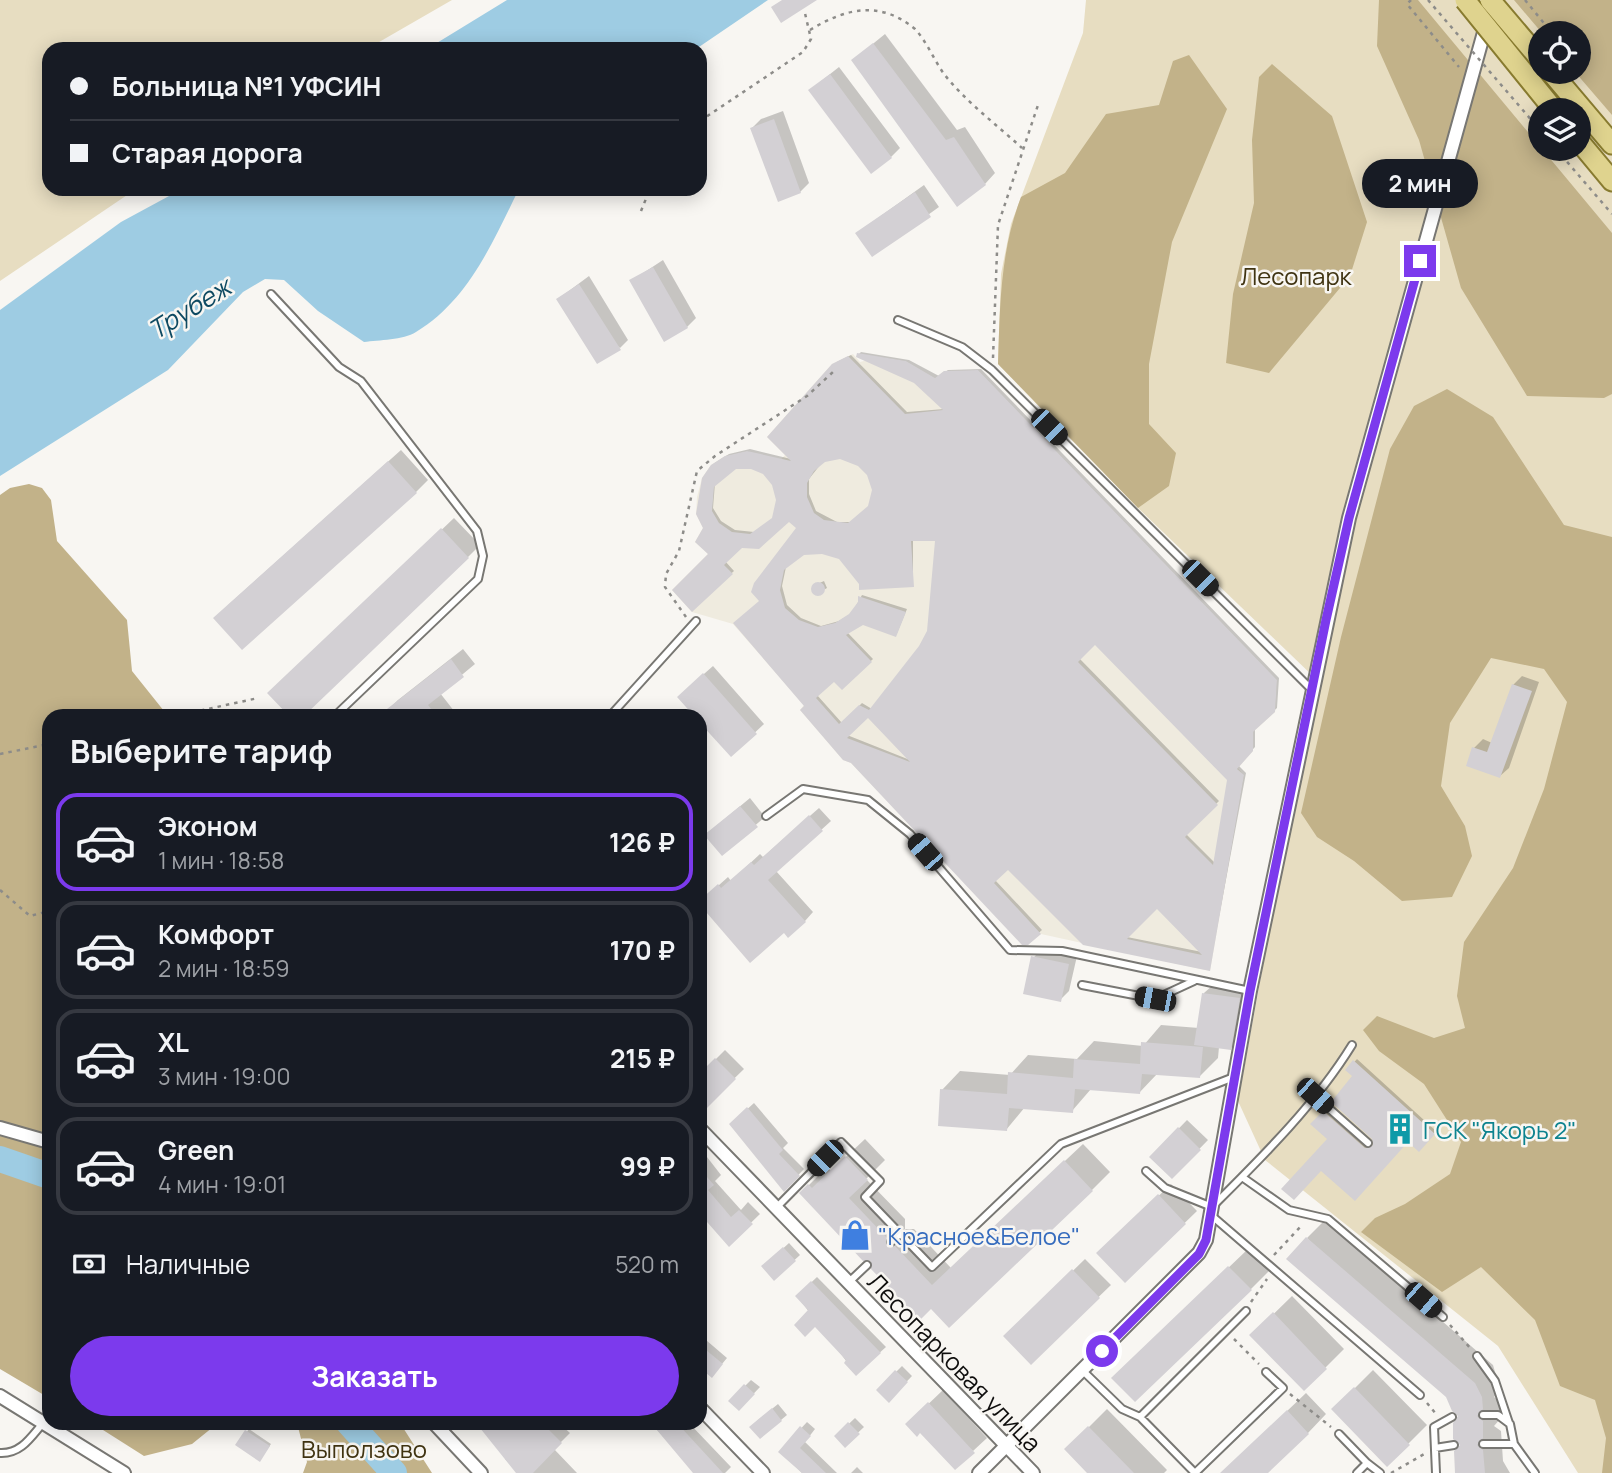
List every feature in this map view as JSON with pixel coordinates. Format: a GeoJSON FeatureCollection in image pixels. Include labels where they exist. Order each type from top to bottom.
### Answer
{"type":"FeatureCollection","features":[{"type":"Feature","properties":{"kind":"main road"},"geometry":{"type":"LineString","coordinates":[[1465,0],[1544,98]]}},
{"type":"Feature","properties":{"kind":"main road"},"geometry":{"type":"LineString","coordinates":[[1492,0],[1528,44]]}},
{"type":"Feature","properties":{"kind":"main road"},"geometry":{"type":"LineString","coordinates":[[1561,84],[1612,144]]}},
{"type":"Feature","properties":{"kind":"main road"},"geometry":{"type":"LineString","coordinates":[[1591,156],[1612,181]]}},
{"type":"Feature","properties":{"kind":"street"},"geometry":{"type":"LineString","coordinates":[[979,1473],[1199,1254],[1206,1240],[1250,991],[1349,518],[1492,0]]}},
{"type":"Feature","properties":{"kind":"street"},"geometry":{"type":"LineString","coordinates":[[0,1128],[42,1140]]}},
{"type":"Feature","properties":{"kind":"street","name":"Лесопарковая улица"},"geometry":{"type":"LineString","coordinates":[[707,1136],[1033,1473]]}},
{"type":"Feature","properties":{"kind":"street"},"geometry":{"type":"LineString","coordinates":[[0,1396],[42,1419]]}},
{"type":"Feature","properties":{"kind":"street"},"geometry":{"type":"LineString","coordinates":[[707,1415],[763,1473]]}},
{"type":"Feature","properties":{"kind":"street"},"geometry":{"type":"LineString","coordinates":[[59,1430],[124,1473]]}},
{"type":"Feature","properties":{"kind":"street"},"geometry":{"type":"LineString","coordinates":[[441,1430],[481,1473]]}},
{"type":"Feature","properties":{"kind":"lane"},"geometry":{"type":"LineString","coordinates":[[271,294],[339,367],[361,381],[477,531],[483,556],[478,579],[342,709]]}},
{"type":"Feature","properties":{"kind":"lane"},"geometry":{"type":"LineString","coordinates":[[898,320],[962,347],[992,370],[1314,692]]}},
{"type":"Feature","properties":{"kind":"lane"},"geometry":{"type":"LineString","coordinates":[[616,709],[694,623]]}},
{"type":"Feature","properties":{"kind":"lane"},"geometry":{"type":"LineString","coordinates":[[766,816],[803,789],[869,800],[910,834],[1010,950],[1062,951],[1250,991]]}},
{"type":"Feature","properties":{"kind":"lane"},"geometry":{"type":"LineString","coordinates":[[1082,985],[1155,999],[1196,980]]}},
{"type":"Feature","properties":{"kind":"lane"},"geometry":{"type":"LineString","coordinates":[[1212,1211],[1333,1076],[1352,1045]]}},
{"type":"Feature","properties":{"kind":"lane"},"geometry":{"type":"LineString","coordinates":[[776,1208],[841,1142],[880,1181],[865,1197],[932,1267],[1060,1144],[1234,1077]]}},
{"type":"Feature","properties":{"kind":"lane"},"geometry":{"type":"LineString","coordinates":[[1315,1096],[1368,1143]]}},
{"type":"Feature","properties":{"kind":"lane"},"geometry":{"type":"LineString","coordinates":[[1146,1171],[1165,1188],[1212,1211],[1420,1395]]}},
{"type":"Feature","properties":{"kind":"lane"},"geometry":{"type":"LineString","coordinates":[[1242,1177],[1289,1210],[1328,1219],[1443,1317]]}},
{"type":"Feature","properties":{"kind":"lane"},"geometry":{"type":"LineString","coordinates":[[891,1242],[900,1234]]}},
{"type":"Feature","properties":{"kind":"lane"},"geometry":{"type":"LineString","coordinates":[[849,1282],[867,1265]]}},
{"type":"Feature","properties":{"kind":"lane"},"geometry":{"type":"LineString","coordinates":[[1140,1417],[1245,1311]]}},
{"type":"Feature","properties":{"kind":"lane"},"geometry":{"type":"LineString","coordinates":[[1477,1356],[1495,1381],[1514,1444],[1535,1473]]}},
{"type":"Feature","properties":{"kind":"lane"},"geometry":{"type":"LineString","coordinates":[[1083,1371],[1122,1409],[1140,1417],[1195,1473],[1283,1388],[1266,1371]]}},
{"type":"Feature","properties":{"kind":"lane"},"geometry":{"type":"LineString","coordinates":[[1483,1415],[1498,1415],[1510,1424]]}},
{"type":"Feature","properties":{"kind":"lane"},"geometry":{"type":"LineString","coordinates":[[1436,1473],[1434,1427],[1452,1418]]}},
{"type":"Feature","properties":{"kind":"lane"},"geometry":{"type":"LineString","coordinates":[[0,1453],[10,1453],[26,1444],[42,1425]]}},
{"type":"Feature","properties":{"kind":"lane"},"geometry":{"type":"LineString","coordinates":[[1339,1434],[1380,1473]]}},
{"type":"Feature","properties":{"kind":"lane"},"geometry":{"type":"LineString","coordinates":[[1483,1444],[1514,1444]]}},
{"type":"Feature","properties":{"kind":"lane"},"geometry":{"type":"LineString","coordinates":[[1435,1448],[1454,1445]]}},
{"type":"Feature","properties":{"kind":"lane"},"geometry":{"type":"LineString","coordinates":[[1357,1473],[1367,1463]]}},
{"type":"Feature","properties":{"kind":"path"},"geometry":{"type":"LineString","coordinates":[[1411,0],[1407,4],[1470,80]]}},
{"type":"Feature","properties":{"kind":"path"},"geometry":{"type":"LineString","coordinates":[[1428,0],[1528,116]]}},
{"type":"Feature","properties":{"kind":"path"},"geometry":{"type":"LineString","coordinates":[[1525,0],[1542,21]]}},
{"type":"Feature","properties":{"kind":"path"},"geometry":{"type":"LineString","coordinates":[[810,30],[841,10],[874,7],[893,12],[915,28],[945,75],[1021,148]]}},
{"type":"Feature","properties":{"kind":"path"},"geometry":{"type":"LineString","coordinates":[[707,116],[803,52],[811,39],[804,9]]}},
{"type":"Feature","properties":{"kind":"path"},"geometry":{"type":"LineString","coordinates":[[992,370],[998,225],[1021,148],[1039,102]]}},
{"type":"Feature","properties":{"kind":"path"},"geometry":{"type":"LineString","coordinates":[[1566,161],[1612,214]]}},
{"type":"Feature","properties":{"kind":"path"},"geometry":{"type":"LineString","coordinates":[[641,211],[647,196]]}},
{"type":"Feature","properties":{"kind":"path"},"geometry":{"type":"LineString","coordinates":[[694,623],[665,587],[666,574],[679,551],[697,471],[715,456],[807,397],[833,372]]}},
{"type":"Feature","properties":{"kind":"path"},"geometry":{"type":"LineString","coordinates":[[208,709],[258,698]]}},
{"type":"Feature","properties":{"kind":"path"},"geometry":{"type":"LineString","coordinates":[[0,754],[42,745]]}},
{"type":"Feature","properties":{"kind":"path"},"geometry":{"type":"LineString","coordinates":[[0,890],[30,916],[42,913]]}},
{"type":"Feature","properties":{"kind":"path"},"geometry":{"type":"LineString","coordinates":[[1280,1250],[1299,1229]]}},
{"type":"Feature","properties":{"kind":"path"},"geometry":{"type":"LineString","coordinates":[[1255,1297],[1264,1282]]}},
{"type":"Feature","properties":{"kind":"path"},"geometry":{"type":"LineString","coordinates":[[1443,1317],[1477,1356]]}},
{"type":"Feature","properties":{"kind":"path"},"geometry":{"type":"LineString","coordinates":[[1233,1338],[1266,1371]]}},
{"type":"Feature","properties":{"kind":"path"},"geometry":{"type":"LineString","coordinates":[[1283,1388],[1339,1434]]}},
{"type":"Feature","properties":{"kind":"path"},"geometry":{"type":"LineString","coordinates":[[1391,1473],[1435,1448]]}},
{"type":"Feature","properties":{"kind":"shaded area"},"geometry":{"type":"Polygon","coordinates":[[[853,354],[860,362],[879,357],[906,361],[935,378],[944,371],[978,370],[1277,680],[1275,712],[1253,732],[1253,751],[1238,768],[1244,776],[1210,971],[1041,934],[1025,947],[851,763],[843,760],[800,710],[804,705],[733,624],[692,612],[672,590],[708,554],[695,542],[703,528],[696,514],[697,497],[702,478],[711,465],[725,456],[747,451],[778,463],[785,455],[767,437],[832,364],[853,354]]]}},
{"type":"Feature","properties":{"kind":"green space"},"geometry":{"type":"Polygon","coordinates":[[[0,0],[452,0],[379,42],[42,42],[42,196],[126,196],[0,281],[0,0]]]}},
{"type":"Feature","properties":{"kind":"green space","name":"Лесопарк"},"geometry":{"type":"Polygon","coordinates":[[[1086,0],[1612,0],[1612,1473],[1578,1473],[1498,1346],[1265,1160],[1238,1101],[1316,679],[1138,508],[998,364],[1001,274],[1011,224],[1083,33],[1086,0]]]}},
{"type":"Feature","properties":{"kind":"green space"},"geometry":{"type":"Polygon","coordinates":[[[1379,0],[1418,0],[1528,132],[1528,161],[1552,161],[1612,233],[1612,394],[1604,398],[1527,396],[1461,288],[1419,140],[1377,46],[1379,0]]]}},
{"type":"Feature","properties":{"kind":"green space"},"geometry":{"type":"Polygon","coordinates":[[[1514,0],[1612,0],[1612,115],[1585,84],[1591,84],[1591,21],[1532,21],[1514,0]]]}},
{"type":"Feature","properties":{"kind":"green space"},"geometry":{"type":"Polygon","coordinates":[[[1189,55],[1227,109],[1172,242],[1149,364],[1149,424],[1176,453],[1169,486],[1138,508],[998,364],[1002,279],[1009,238],[1021,197],[1065,173],[1106,114],[1159,105],[1173,61],[1189,55]]]}},
{"type":"Feature","properties":{"kind":"green space"},"geometry":{"type":"Polygon","coordinates":[[[1272,64],[1332,116],[1367,222],[1350,276],[1269,373],[1226,363],[1233,294],[1254,203],[1252,140],[1259,77],[1272,64]]]}},
{"type":"Feature","properties":{"kind":"green space"},"geometry":{"type":"Polygon","coordinates":[[[1447,389],[1493,417],[1564,525],[1612,537],[1612,1473],[1602,1473],[1606,1438],[1595,1400],[1560,1386],[1535,1320],[1481,1267],[1442,1292],[1361,1232],[1375,1218],[1405,1204],[1450,1174],[1461,1142],[1424,1084],[1379,1051],[1363,1030],[1377,1016],[1434,1038],[1465,1028],[1457,996],[1464,942],[1513,868],[1544,789],[1567,702],[1544,669],[1491,658],[1450,723],[1441,786],[1465,826],[1472,856],[1452,897],[1402,901],[1354,861],[1317,837],[1301,813],[1341,637],[1390,449],[1414,406],[1447,389]]]}},
{"type":"Feature","properties":{"kind":"green space"},"geometry":{"type":"Polygon","coordinates":[[[29,484],[42,488],[51,500],[57,541],[127,620],[132,671],[162,709],[42,709],[42,1394],[0,1369],[0,495],[10,488],[29,484]]]}},
{"type":"Feature","properties":{"kind":"green space"},"geometry":{"type":"Polygon","coordinates":[[[103,1430],[209,1430],[192,1444],[144,1456],[103,1430]]]}},
{"type":"Feature","properties":{"kind":"green space","name":"Выползово"},"geometry":{"type":"Polygon","coordinates":[[[299,1430],[404,1430],[432,1473],[303,1473],[307,1462],[299,1430]]]}},
{"type":"Feature","properties":{"kind":"water"},"geometry":{"type":"Polygon","coordinates":[[[507,0],[768,0],[706,42],[438,42],[507,0]]]}},
{"type":"Feature","properties":{"kind":"water","name":"Трубеж"},"geometry":{"type":"Polygon","coordinates":[[[169,196],[516,196],[489,249],[465,286],[435,319],[411,335],[364,342],[318,311],[284,280],[265,279],[243,292],[168,370],[0,476],[0,310],[121,222],[169,196]]]}},
{"type":"Feature","properties":{"kind":"building"},"geometry":{"type":"Polygon","coordinates":[[[782,0],[817,0],[781,23],[771,7],[782,0]]]}},
{"type":"Feature","properties":{"kind":"building"},"geometry":{"type":"Polygon","coordinates":[[[873,43],[946,140],[954,137],[986,185],[957,207],[851,60],[873,43]]]}},
{"type":"Feature","properties":{"kind":"building"},"geometry":{"type":"Polygon","coordinates":[[[830,74],[892,158],[871,174],[808,90],[830,74]]]}},
{"type":"Feature","properties":{"kind":"building"},"geometry":{"type":"Polygon","coordinates":[[[774,119],[801,193],[778,202],[750,128],[774,119]]]}},
{"type":"Feature","properties":{"kind":"building"},"geometry":{"type":"Polygon","coordinates":[[[915,192],[931,217],[872,257],[855,233],[915,192]]]}},
{"type":"Feature","properties":{"kind":"building"},"geometry":{"type":"Polygon","coordinates":[[[653,267],[688,328],[664,342],[629,280],[653,267]]]}},
{"type":"Feature","properties":{"kind":"building"},"geometry":{"type":"Polygon","coordinates":[[[579,284],[621,350],[597,364],[556,299],[579,284]]]}},
{"type":"Feature","properties":{"kind":"building"},"geometry":{"type":"Polygon","coordinates":[[[857,353],[906,361],[935,378],[944,371],[978,370],[1277,680],[1275,712],[1253,732],[1253,751],[1237,769],[1244,775],[1210,971],[1083,945],[1008,870],[994,883],[1041,934],[1028,945],[1022,945],[851,763],[843,760],[800,710],[804,706],[733,623],[759,601],[751,592],[754,583],[796,528],[789,522],[759,549],[742,548],[724,565],[733,574],[692,612],[672,590],[708,554],[695,542],[703,528],[696,514],[702,478],[711,465],[725,456],[747,451],[791,461],[767,437],[832,364],[848,356],[905,414],[943,410],[914,383],[856,357],[857,353]],[[840,459],[825,462],[814,471],[807,483],[807,497],[814,513],[824,520],[848,523],[868,506],[872,490],[867,475],[858,466],[840,459]],[[736,469],[714,487],[712,511],[719,523],[732,532],[750,534],[772,518],[776,500],[772,485],[763,474],[751,469],[736,469]],[[911,541],[914,587],[859,590],[859,584],[839,559],[822,554],[804,555],[784,570],[780,590],[785,608],[799,620],[818,627],[835,623],[849,614],[858,602],[858,596],[906,612],[896,637],[863,625],[846,635],[872,662],[842,690],[834,682],[816,698],[839,724],[859,705],[869,710],[919,646],[927,631],[935,541],[911,541]],[[1095,645],[1078,662],[1218,805],[1185,837],[1213,865],[1227,780],[1095,645]],[[868,718],[847,738],[910,762],[868,718]],[[1157,909],[1127,939],[1202,955],[1157,909]]]}},
{"type":"Feature","properties":{"kind":"building"},"geometry":{"type":"Polygon","coordinates":[[[388,461],[417,493],[242,650],[213,618],[388,461]]]}},
{"type":"Feature","properties":{"kind":"building"},"geometry":{"type":"Polygon","coordinates":[[[441,528],[469,558],[311,709],[282,709],[267,693],[441,528]]]}},
{"type":"Feature","properties":{"kind":"building"},"geometry":{"type":"Polygon","coordinates":[[[815,582],[821,582],[825,589],[821,596],[815,596],[811,592],[811,586],[815,582]]]}},
{"type":"Feature","properties":{"kind":"building"},"geometry":{"type":"Polygon","coordinates":[[[451,659],[464,677],[428,705],[431,709],[387,709],[451,659]]]}},
{"type":"Feature","properties":{"kind":"building"},"geometry":{"type":"Polygon","coordinates":[[[703,673],[757,734],[731,757],[707,731],[707,709],[688,709],[677,697],[703,673]]]}},
{"type":"Feature","properties":{"kind":"building"},"geometry":{"type":"Polygon","coordinates":[[[1512,684],[1532,691],[1500,778],[1466,766],[1472,747],[1487,752],[1512,684]]]}},
{"type":"Feature","properties":{"kind":"building"},"geometry":{"type":"Polygon","coordinates":[[[740,806],[758,827],[722,856],[707,838],[707,833],[740,806]]]}},
{"type":"Feature","properties":{"kind":"building"},"geometry":{"type":"Polygon","coordinates":[[[809,815],[823,831],[768,880],[806,922],[788,938],[784,933],[750,963],[707,913],[707,894],[718,884],[721,888],[751,862],[754,865],[809,815]]]}},
{"type":"Feature","properties":{"kind":"building"},"geometry":{"type":"Polygon","coordinates":[[[1031,956],[1069,964],[1061,1002],[1023,994],[1031,956]]]}},
{"type":"Feature","properties":{"kind":"building"},"geometry":{"type":"Polygon","coordinates":[[[1202,993],[1240,998],[1231,1050],[1194,1045],[1202,993]]]}},
{"type":"Feature","properties":{"kind":"building"},"geometry":{"type":"Polygon","coordinates":[[[1141,1042],[1203,1047],[1200,1078],[1142,1074],[1140,1094],[1075,1089],[1073,1113],[1009,1108],[1007,1131],[938,1126],[940,1089],[1007,1094],[1008,1072],[1073,1078],[1074,1059],[1140,1064],[1141,1042]]]}},
{"type":"Feature","properties":{"kind":"building"},"geometry":{"type":"Polygon","coordinates":[[[715,1058],[736,1079],[707,1108],[707,1066],[715,1058]]]}},
{"type":"Feature","properties":{"kind":"building","name":"ГСК \"Якорь 2\""},"geometry":{"type":"Polygon","coordinates":[[[1353,1060],[1435,1134],[1419,1152],[1408,1142],[1355,1201],[1321,1171],[1294,1200],[1281,1189],[1327,1139],[1310,1124],[1323,1111],[1365,1148],[1373,1145],[1372,1139],[1331,1102],[1352,1076],[1345,1070],[1353,1060]]]}},
{"type":"Feature","properties":{"kind":"building"},"geometry":{"type":"Polygon","coordinates":[[[747,1107],[783,1150],[779,1154],[800,1176],[784,1192],[729,1124],[747,1107]]]}},
{"type":"Feature","properties":{"kind":"building"},"geometry":{"type":"Polygon","coordinates":[[[1178,1127],[1201,1150],[1172,1179],[1149,1157],[1178,1127]]]}},
{"type":"Feature","properties":{"kind":"building"},"geometry":{"type":"Polygon","coordinates":[[[845,1156],[868,1180],[849,1198],[887,1238],[887,1246],[895,1246],[932,1285],[1064,1160],[1093,1191],[949,1328],[931,1309],[920,1320],[871,1269],[871,1261],[863,1261],[799,1193],[808,1184],[812,1188],[845,1156]]]}},
{"type":"Feature","properties":{"kind":"building"},"geometry":{"type":"Polygon","coordinates":[[[707,1177],[714,1185],[708,1190],[731,1217],[739,1210],[753,1224],[729,1247],[707,1222],[707,1177]]]}},
{"type":"Feature","properties":{"kind":"building"},"geometry":{"type":"Polygon","coordinates":[[[1158,1194],[1186,1224],[1125,1283],[1096,1253],[1158,1194]]]}},
{"type":"Feature","properties":{"kind":"building"},"geometry":{"type":"Polygon","coordinates":[[[1306,1237],[1475,1383],[1482,1397],[1483,1409],[1477,1416],[1483,1421],[1483,1438],[1477,1445],[1483,1450],[1485,1473],[1455,1473],[1454,1451],[1460,1445],[1453,1439],[1453,1423],[1458,1416],[1452,1411],[1446,1397],[1286,1259],[1306,1237]]]}},
{"type":"Feature","properties":{"kind":"building"},"geometry":{"type":"Polygon","coordinates":[[[783,1247],[796,1261],[774,1281],[761,1266],[783,1247]]]}},
{"type":"Feature","properties":{"kind":"building"},"geometry":{"type":"Polygon","coordinates":[[[1228,1266],[1252,1290],[1135,1402],[1111,1378],[1228,1266]]]}},
{"type":"Feature","properties":{"kind":"building"},"geometry":{"type":"Polygon","coordinates":[[[1072,1269],[1100,1298],[1031,1365],[1003,1336],[1072,1269]]]}},
{"type":"Feature","properties":{"kind":"building"},"geometry":{"type":"Polygon","coordinates":[[[811,1281],[881,1353],[856,1376],[844,1363],[846,1360],[815,1327],[805,1337],[794,1325],[808,1310],[795,1296],[811,1281]]]}},
{"type":"Feature","properties":{"kind":"building"},"geometry":{"type":"Polygon","coordinates":[[[1273,1312],[1327,1369],[1304,1391],[1249,1335],[1273,1312]]]}},
{"type":"Feature","properties":{"kind":"building"},"geometry":{"type":"Polygon","coordinates":[[[707,1351],[723,1364],[712,1378],[707,1374],[707,1351]]]}},
{"type":"Feature","properties":{"kind":"building"},"geometry":{"type":"Polygon","coordinates":[[[895,1370],[908,1382],[889,1403],[876,1390],[895,1370]]]}},
{"type":"Feature","properties":{"kind":"building"},"geometry":{"type":"Polygon","coordinates":[[[744,1384],[755,1394],[739,1411],[728,1401],[744,1384]]]}},
{"type":"Feature","properties":{"kind":"building"},"geometry":{"type":"Polygon","coordinates":[[[1354,1387],[1410,1445],[1387,1467],[1331,1409],[1354,1387]]]}},
{"type":"Feature","properties":{"kind":"building"},"geometry":{"type":"Polygon","coordinates":[[[928,1402],[975,1453],[955,1470],[920,1433],[917,1437],[905,1424],[928,1402]]]}},
{"type":"Feature","properties":{"kind":"building"},"geometry":{"type":"Polygon","coordinates":[[[772,1408],[782,1421],[760,1439],[749,1427],[772,1408]]]}},
{"type":"Feature","properties":{"kind":"building"},"geometry":{"type":"Polygon","coordinates":[[[1287,1410],[1309,1434],[1268,1473],[1220,1473],[1287,1410]]]}},
{"type":"Feature","properties":{"kind":"building"},"geometry":{"type":"Polygon","coordinates":[[[848,1422],[860,1434],[845,1448],[834,1436],[848,1422]]]}},
{"type":"Feature","properties":{"kind":"building"},"geometry":{"type":"Polygon","coordinates":[[[800,1426],[811,1436],[800,1448],[826,1473],[802,1473],[778,1452],[800,1426]]]}},
{"type":"Feature","properties":{"kind":"building"},"geometry":{"type":"Polygon","coordinates":[[[1088,1426],[1134,1473],[1087,1473],[1064,1449],[1088,1426]]]}},
{"type":"Feature","properties":{"kind":"building"},"geometry":{"type":"Polygon","coordinates":[[[245,1430],[270,1446],[260,1462],[235,1445],[245,1430]]]}},
{"type":"Feature","properties":{"kind":"building"},"geometry":{"type":"Polygon","coordinates":[[[482,1430],[549,1430],[562,1443],[533,1473],[516,1473],[482,1430]]]}},
{"type":"Feature","properties":{"kind":"building"},"geometry":{"type":"Polygon","coordinates":[[[657,1430],[683,1430],[723,1473],[693,1473],[657,1430]]]}},
{"type":"Feature","properties":{"kind":"waterway"},"geometry":{"type":"LineString","coordinates":[[0,1159],[42,1174]]}},
{"type":"Feature","properties":{"kind":"waterway"},"geometry":{"type":"LineString","coordinates":[[355,1430],[394,1473]]}},
{"type":"Feature","properties":{"kind":"place","name":"ГСК \"Якорь 2\""},"geometry":{"type":"Point","coordinates":[1400,1129]}},
{"type":"Feature","properties":{"kind":"place","name":"\"Красное&Белое\""},"geometry":{"type":"Point","coordinates":[855,1235]}},
{"type":"Feature","properties":{"kind":"route"},"geometry":{"type":"LineString","coordinates":[[1102,1351],[1199,1254],[1206,1240],[1250,991],[1314,692],[1326,620],[1349,518],[1420,261]]}}]}
